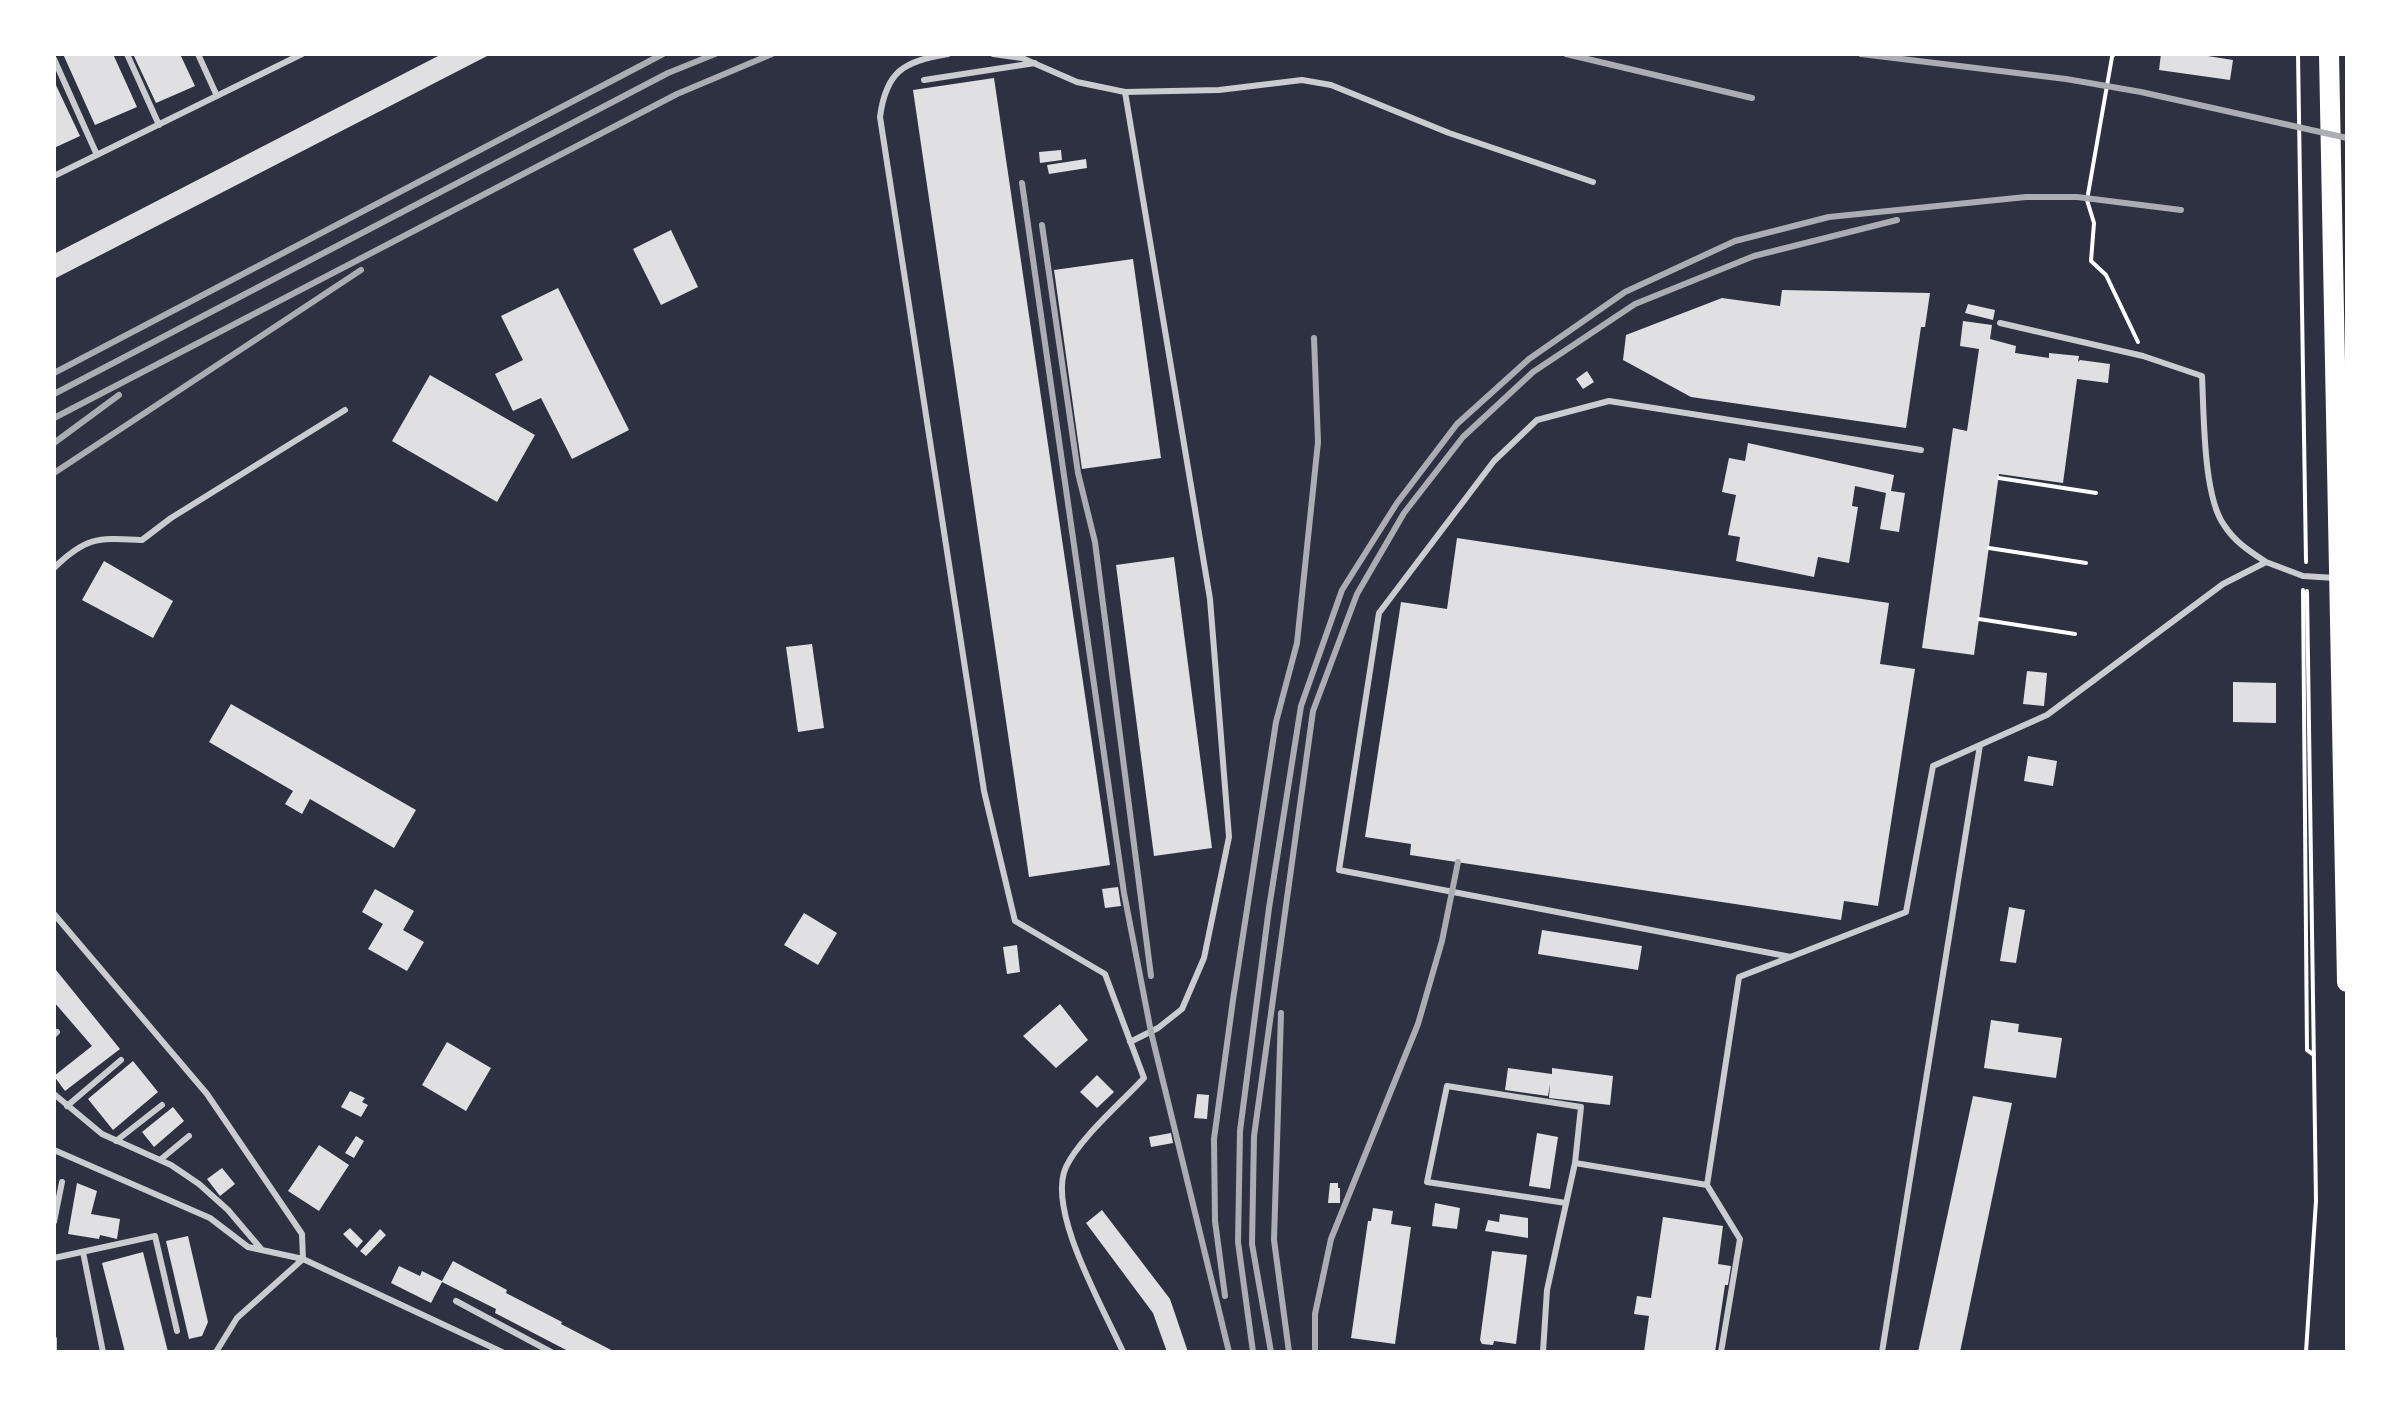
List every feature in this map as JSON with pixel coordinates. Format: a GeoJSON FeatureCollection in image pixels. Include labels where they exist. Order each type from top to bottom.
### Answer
{"type":"FeatureCollection","features":[{"type":"Feature","properties":{"kind":"main road"},"geometry":{"type":"LineString","coordinates":[[2329,54],[2347,982]]}},
{"type":"Feature","properties":{"kind":"lane"},"geometry":{"type":"LineString","coordinates":[[127,54],[159,125]]}},
{"type":"Feature","properties":{"kind":"lane"},"geometry":{"type":"LineString","coordinates":[[198,54],[217,96]]}},
{"type":"Feature","properties":{"kind":"lane"},"geometry":{"type":"LineString","coordinates":[[54,176],[217,96],[287,57],[302,54]]}},
{"type":"Feature","properties":{"kind":"lane"},"geometry":{"type":"LineString","coordinates":[[948,54],[902,67],[890,80],[880,117],[984,791],[1015,921],[1105,974],[1144,1078],[1075,1152],[1062,1178],[1061,1199],[1069,1232],[1123,1352]]}},
{"type":"Feature","properties":{"kind":"lane"},"geometry":{"type":"LineString","coordinates":[[993,54],[1022,58],[1077,82],[1125,92],[1219,90],[1302,80],[1331,85],[1449,133],[1593,182]]}},
{"type":"Feature","properties":{"kind":"lane"},"geometry":{"type":"LineString","coordinates":[[54,59],[97,155]]}},
{"type":"Feature","properties":{"kind":"lane"},"geometry":{"type":"LineString","coordinates":[[924,80],[1035,63]]}},
{"type":"Feature","properties":{"kind":"lane"},"geometry":{"type":"LineString","coordinates":[[1125,92],[1210,599],[1229,837],[1204,958],[1182,1009],[1158,1028],[1130,1042]]}},
{"type":"Feature","properties":{"kind":"lane"},"geometry":{"type":"LineString","coordinates":[[2000,323],[2143,356],[2202,376],[2210,483],[2221,522],[2240,545],[2266,562],[2303,576],[2347,579]]}},
{"type":"Feature","properties":{"kind":"lane"},"geometry":{"type":"LineString","coordinates":[[1791,957],[1339,870],[1379,613],[1494,461],[1537,420],[1609,401],[1921,450]]}},
{"type":"Feature","properties":{"kind":"lane"},"geometry":{"type":"LineString","coordinates":[[54,568],[72,550],[99,538],[142,540],[171,518],[345,410]]}},
{"type":"Feature","properties":{"kind":"lane"},"geometry":{"type":"LineString","coordinates":[[1721,1352],[1740,1239],[1707,1185],[1739,977],[1906,912],[1933,766],[2047,715],[2223,584],[2266,562]]}},
{"type":"Feature","properties":{"kind":"lane"},"geometry":{"type":"LineString","coordinates":[[1882,1352],[1945,945],[1980,745]]}},
{"type":"Feature","properties":{"kind":"lane"},"geometry":{"type":"LineString","coordinates":[[54,914],[207,1094],[302,1234],[303,1259]]}},
{"type":"Feature","properties":{"kind":"lane"},"geometry":{"type":"LineString","coordinates":[[67,1106],[121,1060]]}},
{"type":"Feature","properties":{"kind":"lane"},"geometry":{"type":"LineString","coordinates":[[1543,1352],[1547,1290],[1575,1163],[1581,1107],[1447,1086],[1427,1182],[1566,1203]]}},
{"type":"Feature","properties":{"kind":"lane"},"geometry":{"type":"LineString","coordinates":[[54,1094],[116,1141],[160,1160],[199,1184],[228,1210],[262,1250]]}},
{"type":"Feature","properties":{"kind":"lane"},"geometry":{"type":"LineString","coordinates":[[116,1141],[162,1105]]}},
{"type":"Feature","properties":{"kind":"lane"},"geometry":{"type":"LineString","coordinates":[[160,1160],[189,1136]]}},
{"type":"Feature","properties":{"kind":"lane"},"geometry":{"type":"LineString","coordinates":[[54,1150],[210,1218],[248,1247],[303,1259],[502,1352]]}},
{"type":"Feature","properties":{"kind":"lane"},"geometry":{"type":"LineString","coordinates":[[1575,1163],[1707,1185]]}},
{"type":"Feature","properties":{"kind":"lane"},"geometry":{"type":"LineString","coordinates":[[54,1222],[62,1182]]}},
{"type":"Feature","properties":{"kind":"lane"},"geometry":{"type":"LineString","coordinates":[[54,1258],[155,1236],[177,1331]]}},
{"type":"Feature","properties":{"kind":"lane"},"geometry":{"type":"LineString","coordinates":[[83,1252],[103,1352]]}},
{"type":"Feature","properties":{"kind":"lane"},"geometry":{"type":"LineString","coordinates":[[216,1352],[237,1318],[303,1259]]}},
{"type":"Feature","properties":{"kind":"lane"},"geometry":{"type":"LineString","coordinates":[[456,1301],[551,1352]]}},
{"type":"Feature","properties":{"kind":"lane"},"geometry":{"type":"LineString","coordinates":[[54,1339],[54,1352]]}},
{"type":"Feature","properties":{"kind":"path"},"geometry":{"type":"LineString","coordinates":[[2114,54],[2087,200],[2094,223],[2091,261],[2113,286],[2143,356]]}},
{"type":"Feature","properties":{"kind":"path"},"geometry":{"type":"LineString","coordinates":[[1999,478],[2096,493]]}},
{"type":"Feature","properties":{"kind":"path"},"geometry":{"type":"LineString","coordinates":[[1989,548],[2086,563]]}},
{"type":"Feature","properties":{"kind":"path"},"geometry":{"type":"LineString","coordinates":[[2303,576],[2307,1050],[2314,1055]]}},
{"type":"Feature","properties":{"kind":"path"},"geometry":{"type":"LineString","coordinates":[[1979,619],[2075,634]]}},
{"type":"Feature","properties":{"kind":"path"},"geometry":{"type":"LineString","coordinates":[[2306,1352],[2316,1201],[2315,1080]]}},
{"type":"Feature","properties":{"kind":"building"},"geometry":{"type":"Polygon","coordinates":[[[63,54],[113,54],[137,107],[95,125],[63,54]]]}},
{"type":"Feature","properties":{"kind":"building"},"geometry":{"type":"Polygon","coordinates":[[[133,54],[180,54],[195,86],[156,103],[133,54]]]}},
{"type":"Feature","properties":{"kind":"building"},"geometry":{"type":"Polygon","coordinates":[[[442,54],[491,54],[54,279],[54,254],[442,54]]]}},
{"type":"Feature","properties":{"kind":"building"},"geometry":{"type":"Polygon","coordinates":[[[2161,54],[2195,54],[2233,60],[2230,80],[2159,70],[2161,54]]]}},
{"type":"Feature","properties":{"kind":"building"},"geometry":{"type":"Polygon","coordinates":[[[994,78],[1110,865],[1029,877],[913,90],[994,78]]]}},
{"type":"Feature","properties":{"kind":"building"},"geometry":{"type":"Polygon","coordinates":[[[54,81],[80,136],[54,148],[54,81]]]}},
{"type":"Feature","properties":{"kind":"building"},"geometry":{"type":"Polygon","coordinates":[[[1061,150],[1062,160],[1040,163],[1039,152],[1061,150]]]}},
{"type":"Feature","properties":{"kind":"building"},"geometry":{"type":"Polygon","coordinates":[[[1086,159],[1087,168],[1049,174],[1047,165],[1086,159]]]}},
{"type":"Feature","properties":{"kind":"building"},"geometry":{"type":"Polygon","coordinates":[[[671,230],[698,287],[661,305],[633,249],[671,230]]]}},
{"type":"Feature","properties":{"kind":"building"},"geometry":{"type":"Polygon","coordinates":[[[1133,259],[1161,458],[1082,469],[1054,270],[1133,259]]]}},
{"type":"Feature","properties":{"kind":"building"},"geometry":{"type":"Polygon","coordinates":[[[558,288],[629,430],[572,459],[541,398],[513,411],[495,374],[523,360],[501,316],[558,288]]]}},
{"type":"Feature","properties":{"kind":"building"},"geometry":{"type":"Polygon","coordinates":[[[1782,290],[1930,293],[1925,327],[1921,327],[1906,428],[1691,397],[1623,360],[1626,335],[1722,298],[1780,306],[1782,290]]]}},
{"type":"Feature","properties":{"kind":"building"},"geometry":{"type":"Polygon","coordinates":[[[1968,304],[1995,310],[1993,320],[1965,313],[1968,304]]]}},
{"type":"Feature","properties":{"kind":"building"},"geometry":{"type":"Polygon","coordinates":[[[1963,321],[1992,325],[1990,339],[2016,346],[2015,353],[2049,358],[2049,353],[2079,356],[2078,362],[2110,364],[2108,383],[2077,379],[2063,483],[1999,474],[1974,655],[1922,648],[1953,428],[1967,431],[1979,349],[1960,346],[1963,321]]]}},
{"type":"Feature","properties":{"kind":"building"},"geometry":{"type":"Polygon","coordinates":[[[1587,371],[1594,382],[1583,389],[1576,379],[1587,371]]]}},
{"type":"Feature","properties":{"kind":"building"},"geometry":{"type":"Polygon","coordinates":[[[430,375],[535,435],[497,502],[392,441],[430,375]]]}},
{"type":"Feature","properties":{"kind":"building"},"geometry":{"type":"Polygon","coordinates":[[[1748,443],[1894,475],[1891,491],[1905,493],[1899,532],[1880,529],[1886,493],[1855,486],[1852,506],[1858,507],[1849,563],[1818,557],[1814,577],[1736,561],[1740,537],[1728,535],[1736,495],[1722,492],[1729,458],[1745,461],[1748,443]]]}},
{"type":"Feature","properties":{"kind":"building"},"geometry":{"type":"Polygon","coordinates":[[[1457,538],[1889,603],[1880,664],[1915,669],[1878,906],[1844,901],[1841,920],[1410,855],[1411,844],[1365,837],[1401,602],[1447,609],[1457,538]]]}},
{"type":"Feature","properties":{"kind":"building"},"geometry":{"type":"Polygon","coordinates":[[[1174,557],[1212,848],[1154,856],[1116,565],[1174,557]]]}},
{"type":"Feature","properties":{"kind":"building"},"geometry":{"type":"Polygon","coordinates":[[[104,561],[173,601],[153,638],[82,600],[104,561]]]}},
{"type":"Feature","properties":{"kind":"building"},"geometry":{"type":"Polygon","coordinates":[[[812,644],[824,728],[798,732],[786,647],[812,644]]]}},
{"type":"Feature","properties":{"kind":"building"},"geometry":{"type":"Polygon","coordinates":[[[2027,671],[2047,673],[2044,706],[2023,704],[2027,671]]]}},
{"type":"Feature","properties":{"kind":"building"},"geometry":{"type":"Polygon","coordinates":[[[2233,682],[2276,683],[2276,723],[2233,722],[2233,682]]]}},
{"type":"Feature","properties":{"kind":"building"},"geometry":{"type":"Polygon","coordinates":[[[231,704],[416,810],[394,848],[310,799],[302,814],[285,804],[293,791],[209,742],[231,704]]]}},
{"type":"Feature","properties":{"kind":"building"},"geometry":{"type":"Polygon","coordinates":[[[2028,756],[2057,761],[2053,786],[2024,781],[2028,756]]]}},
{"type":"Feature","properties":{"kind":"building"},"geometry":{"type":"Polygon","coordinates":[[[1118,887],[1121,906],[1105,908],[1102,889],[1118,887]]]}},
{"type":"Feature","properties":{"kind":"building"},"geometry":{"type":"Polygon","coordinates":[[[375,889],[414,911],[403,930],[424,942],[407,971],[368,949],[383,924],[362,912],[375,889]]]}},
{"type":"Feature","properties":{"kind":"building"},"geometry":{"type":"Polygon","coordinates":[[[2009,907],[2025,910],[2016,963],[2000,961],[2009,907]]]}},
{"type":"Feature","properties":{"kind":"building"},"geometry":{"type":"Polygon","coordinates":[[[804,913],[837,933],[818,965],[784,945],[804,913]]]}},
{"type":"Feature","properties":{"kind":"building"},"geometry":{"type":"Polygon","coordinates":[[[1542,930],[1642,946],[1638,970],[1538,954],[1542,930]]]}},
{"type":"Feature","properties":{"kind":"building"},"geometry":{"type":"Polygon","coordinates":[[[1017,945],[1020,972],[1007,974],[1003,947],[1017,945]]]}},
{"type":"Feature","properties":{"kind":"building"},"geometry":{"type":"Polygon","coordinates":[[[56,970],[120,1049],[65,1091],[54,1076],[92,1046],[54,1002],[56,970]]]}},
{"type":"Feature","properties":{"kind":"building"},"geometry":{"type":"Polygon","coordinates":[[[1060,1004],[1088,1040],[1056,1068],[1023,1036],[1060,1004]]]}},
{"type":"Feature","properties":{"kind":"building"},"geometry":{"type":"Polygon","coordinates":[[[1991,1020],[2019,1024],[2018,1032],[2062,1038],[2056,1078],[1984,1068],[1991,1020]]]}},
{"type":"Feature","properties":{"kind":"building"},"geometry":{"type":"Polygon","coordinates":[[[447,1042],[491,1068],[466,1111],[422,1085],[447,1042]]]}},
{"type":"Feature","properties":{"kind":"building"},"geometry":{"type":"Polygon","coordinates":[[[133,1061],[158,1092],[113,1130],[88,1099],[133,1061]]]}},
{"type":"Feature","properties":{"kind":"building"},"geometry":{"type":"Polygon","coordinates":[[[1508,1068],[1552,1074],[1552,1068],[1613,1076],[1610,1105],[1549,1098],[1550,1084],[1548,1096],[1505,1090],[1508,1068]]]}},
{"type":"Feature","properties":{"kind":"building"},"geometry":{"type":"Polygon","coordinates":[[[1097,1075],[1114,1092],[1097,1108],[1080,1092],[1097,1075]]]}},
{"type":"Feature","properties":{"kind":"building"},"geometry":{"type":"Polygon","coordinates":[[[350,1091],[365,1098],[362,1102],[368,1105],[361,1117],[341,1107],[350,1091]]]}},
{"type":"Feature","properties":{"kind":"building"},"geometry":{"type":"Polygon","coordinates":[[[1197,1094],[1209,1095],[1207,1119],[1194,1118],[1197,1094]]]}},
{"type":"Feature","properties":{"kind":"building"},"geometry":{"type":"Polygon","coordinates":[[[1973,1096],[2012,1103],[1960,1352],[1918,1352],[1973,1096]]]}},
{"type":"Feature","properties":{"kind":"building"},"geometry":{"type":"Polygon","coordinates":[[[173,1107],[184,1121],[154,1147],[142,1132],[173,1107]]]}},
{"type":"Feature","properties":{"kind":"building"},"geometry":{"type":"Polygon","coordinates":[[[1171,1133],[1173,1143],[1151,1147],[1149,1137],[1171,1133]]]}},
{"type":"Feature","properties":{"kind":"building"},"geometry":{"type":"Polygon","coordinates":[[[1537,1133],[1558,1137],[1550,1189],[1529,1186],[1537,1133]]]}},
{"type":"Feature","properties":{"kind":"building"},"geometry":{"type":"Polygon","coordinates":[[[356,1136],[364,1141],[354,1158],[345,1153],[356,1136]]]}},
{"type":"Feature","properties":{"kind":"building"},"geometry":{"type":"Polygon","coordinates":[[[319,1145],[349,1165],[319,1211],[288,1191],[319,1145]]]}},
{"type":"Feature","properties":{"kind":"building"},"geometry":{"type":"Polygon","coordinates":[[[222,1168],[235,1184],[220,1196],[207,1179],[222,1168]]]}},
{"type":"Feature","properties":{"kind":"building"},"geometry":{"type":"Polygon","coordinates":[[[77,1183],[97,1191],[91,1214],[120,1219],[117,1239],[68,1234],[77,1183]]]}},
{"type":"Feature","properties":{"kind":"building"},"geometry":{"type":"Polygon","coordinates":[[[1330,1183],[1338,1183],[1340,1203],[1328,1203],[1330,1183]]]}},
{"type":"Feature","properties":{"kind":"building"},"geometry":{"type":"Polygon","coordinates":[[[1435,1203],[1460,1208],[1457,1229],[1432,1226],[1435,1203]]]}},
{"type":"Feature","properties":{"kind":"building"},"geometry":{"type":"Polygon","coordinates":[[[1373,1208],[1393,1211],[1391,1224],[1411,1227],[1395,1344],[1351,1338],[1368,1221],[1371,1221],[1373,1208]]]}},
{"type":"Feature","properties":{"kind":"building"},"geometry":{"type":"Polygon","coordinates":[[[1102,1210],[1170,1299],[1188,1352],[1167,1352],[1153,1313],[1086,1223],[1102,1210]]]}},
{"type":"Feature","properties":{"kind":"building"},"geometry":{"type":"Polygon","coordinates":[[[1500,1214],[1528,1218],[1528,1238],[1485,1231],[1488,1220],[1499,1222],[1500,1214]]]}},
{"type":"Feature","properties":{"kind":"building"},"geometry":{"type":"Polygon","coordinates":[[[1663,1217],[1723,1226],[1718,1264],[1731,1266],[1728,1285],[1725,1285],[1715,1352],[1644,1352],[1649,1316],[1634,1314],[1637,1296],[1651,1298],[1663,1217]]]}},
{"type":"Feature","properties":{"kind":"building"},"geometry":{"type":"Polygon","coordinates":[[[350,1228],[363,1241],[357,1248],[343,1234],[350,1228]]]}},
{"type":"Feature","properties":{"kind":"building"},"geometry":{"type":"Polygon","coordinates":[[[380,1229],[386,1235],[366,1256],[360,1251],[380,1229]]]}},
{"type":"Feature","properties":{"kind":"building"},"geometry":{"type":"Polygon","coordinates":[[[188,1236],[208,1322],[202,1336],[189,1339],[166,1241],[188,1236]]]}},
{"type":"Feature","properties":{"kind":"building"},"geometry":{"type":"Polygon","coordinates":[[[1492,1251],[1527,1255],[1516,1344],[1494,1341],[1493,1345],[1482,1344],[1480,1340],[1492,1251]]]}},
{"type":"Feature","properties":{"kind":"building"},"geometry":{"type":"Polygon","coordinates":[[[143,1252],[168,1352],[125,1352],[102,1263],[143,1252]]]}},
{"type":"Feature","properties":{"kind":"building"},"geometry":{"type":"Polygon","coordinates":[[[453,1261],[615,1352],[570,1352],[442,1282],[431,1303],[391,1283],[399,1266],[420,1276],[422,1271],[442,1281],[453,1261]]]}},
{"type":"Feature","properties":{"kind":"railway"},"geometry":{"type":"LineString","coordinates":[[54,373],[663,54]]}},
{"type":"Feature","properties":{"kind":"railway"},"geometry":{"type":"LineString","coordinates":[[54,394],[668,73],[715,54]]}},
{"type":"Feature","properties":{"kind":"railway"},"geometry":{"type":"LineString","coordinates":[[54,418],[677,94],[772,54]]}},
{"type":"Feature","properties":{"kind":"railway"},"geometry":{"type":"LineString","coordinates":[[1566,54],[1752,98]]}},
{"type":"Feature","properties":{"kind":"railway"},"geometry":{"type":"LineString","coordinates":[[1861,54],[2066,79],[2141,92],[2347,138]]}},
{"type":"Feature","properties":{"kind":"railway"},"geometry":{"type":"LineString","coordinates":[[1022,183],[1124,893],[1151,1032],[1229,1352]]}},
{"type":"Feature","properties":{"kind":"railway"},"geometry":{"type":"LineString","coordinates":[[1253,1352],[1238,1242],[1240,1131],[1269,908],[1301,706],[1342,590],[1397,503],[1457,424],[1529,359],[1625,292],[1735,241],[1829,217],[2026,197],[2077,197],[2181,210]]}},
{"type":"Feature","properties":{"kind":"railway"},"geometry":{"type":"LineString","coordinates":[[1271,1352],[1252,1244],[1254,1136],[1313,711],[1357,594],[1404,513],[1463,437],[1533,372],[1635,304],[1754,256],[1897,220]]}},
{"type":"Feature","properties":{"kind":"railway"},"geometry":{"type":"LineString","coordinates":[[1042,225],[1078,473],[1095,542],[1151,976]]}},
{"type":"Feature","properties":{"kind":"railway"},"geometry":{"type":"LineString","coordinates":[[54,473],[361,270]]}},
{"type":"Feature","properties":{"kind":"railway"},"geometry":{"type":"LineString","coordinates":[[1225,1296],[1215,1221],[1214,1139],[1276,722],[1297,643],[1318,442],[1314,338]]}},
{"type":"Feature","properties":{"kind":"railway"},"geometry":{"type":"LineString","coordinates":[[54,443],[119,395]]}},
{"type":"Feature","properties":{"kind":"railway"},"geometry":{"type":"LineString","coordinates":[[1315,1352],[1315,1314],[1331,1239],[1418,1024],[1442,941],[1458,862]]}},
{"type":"Feature","properties":{"kind":"railway"},"geometry":{"type":"LineString","coordinates":[[1281,1013],[1274,1240],[1289,1352]]}}]}
